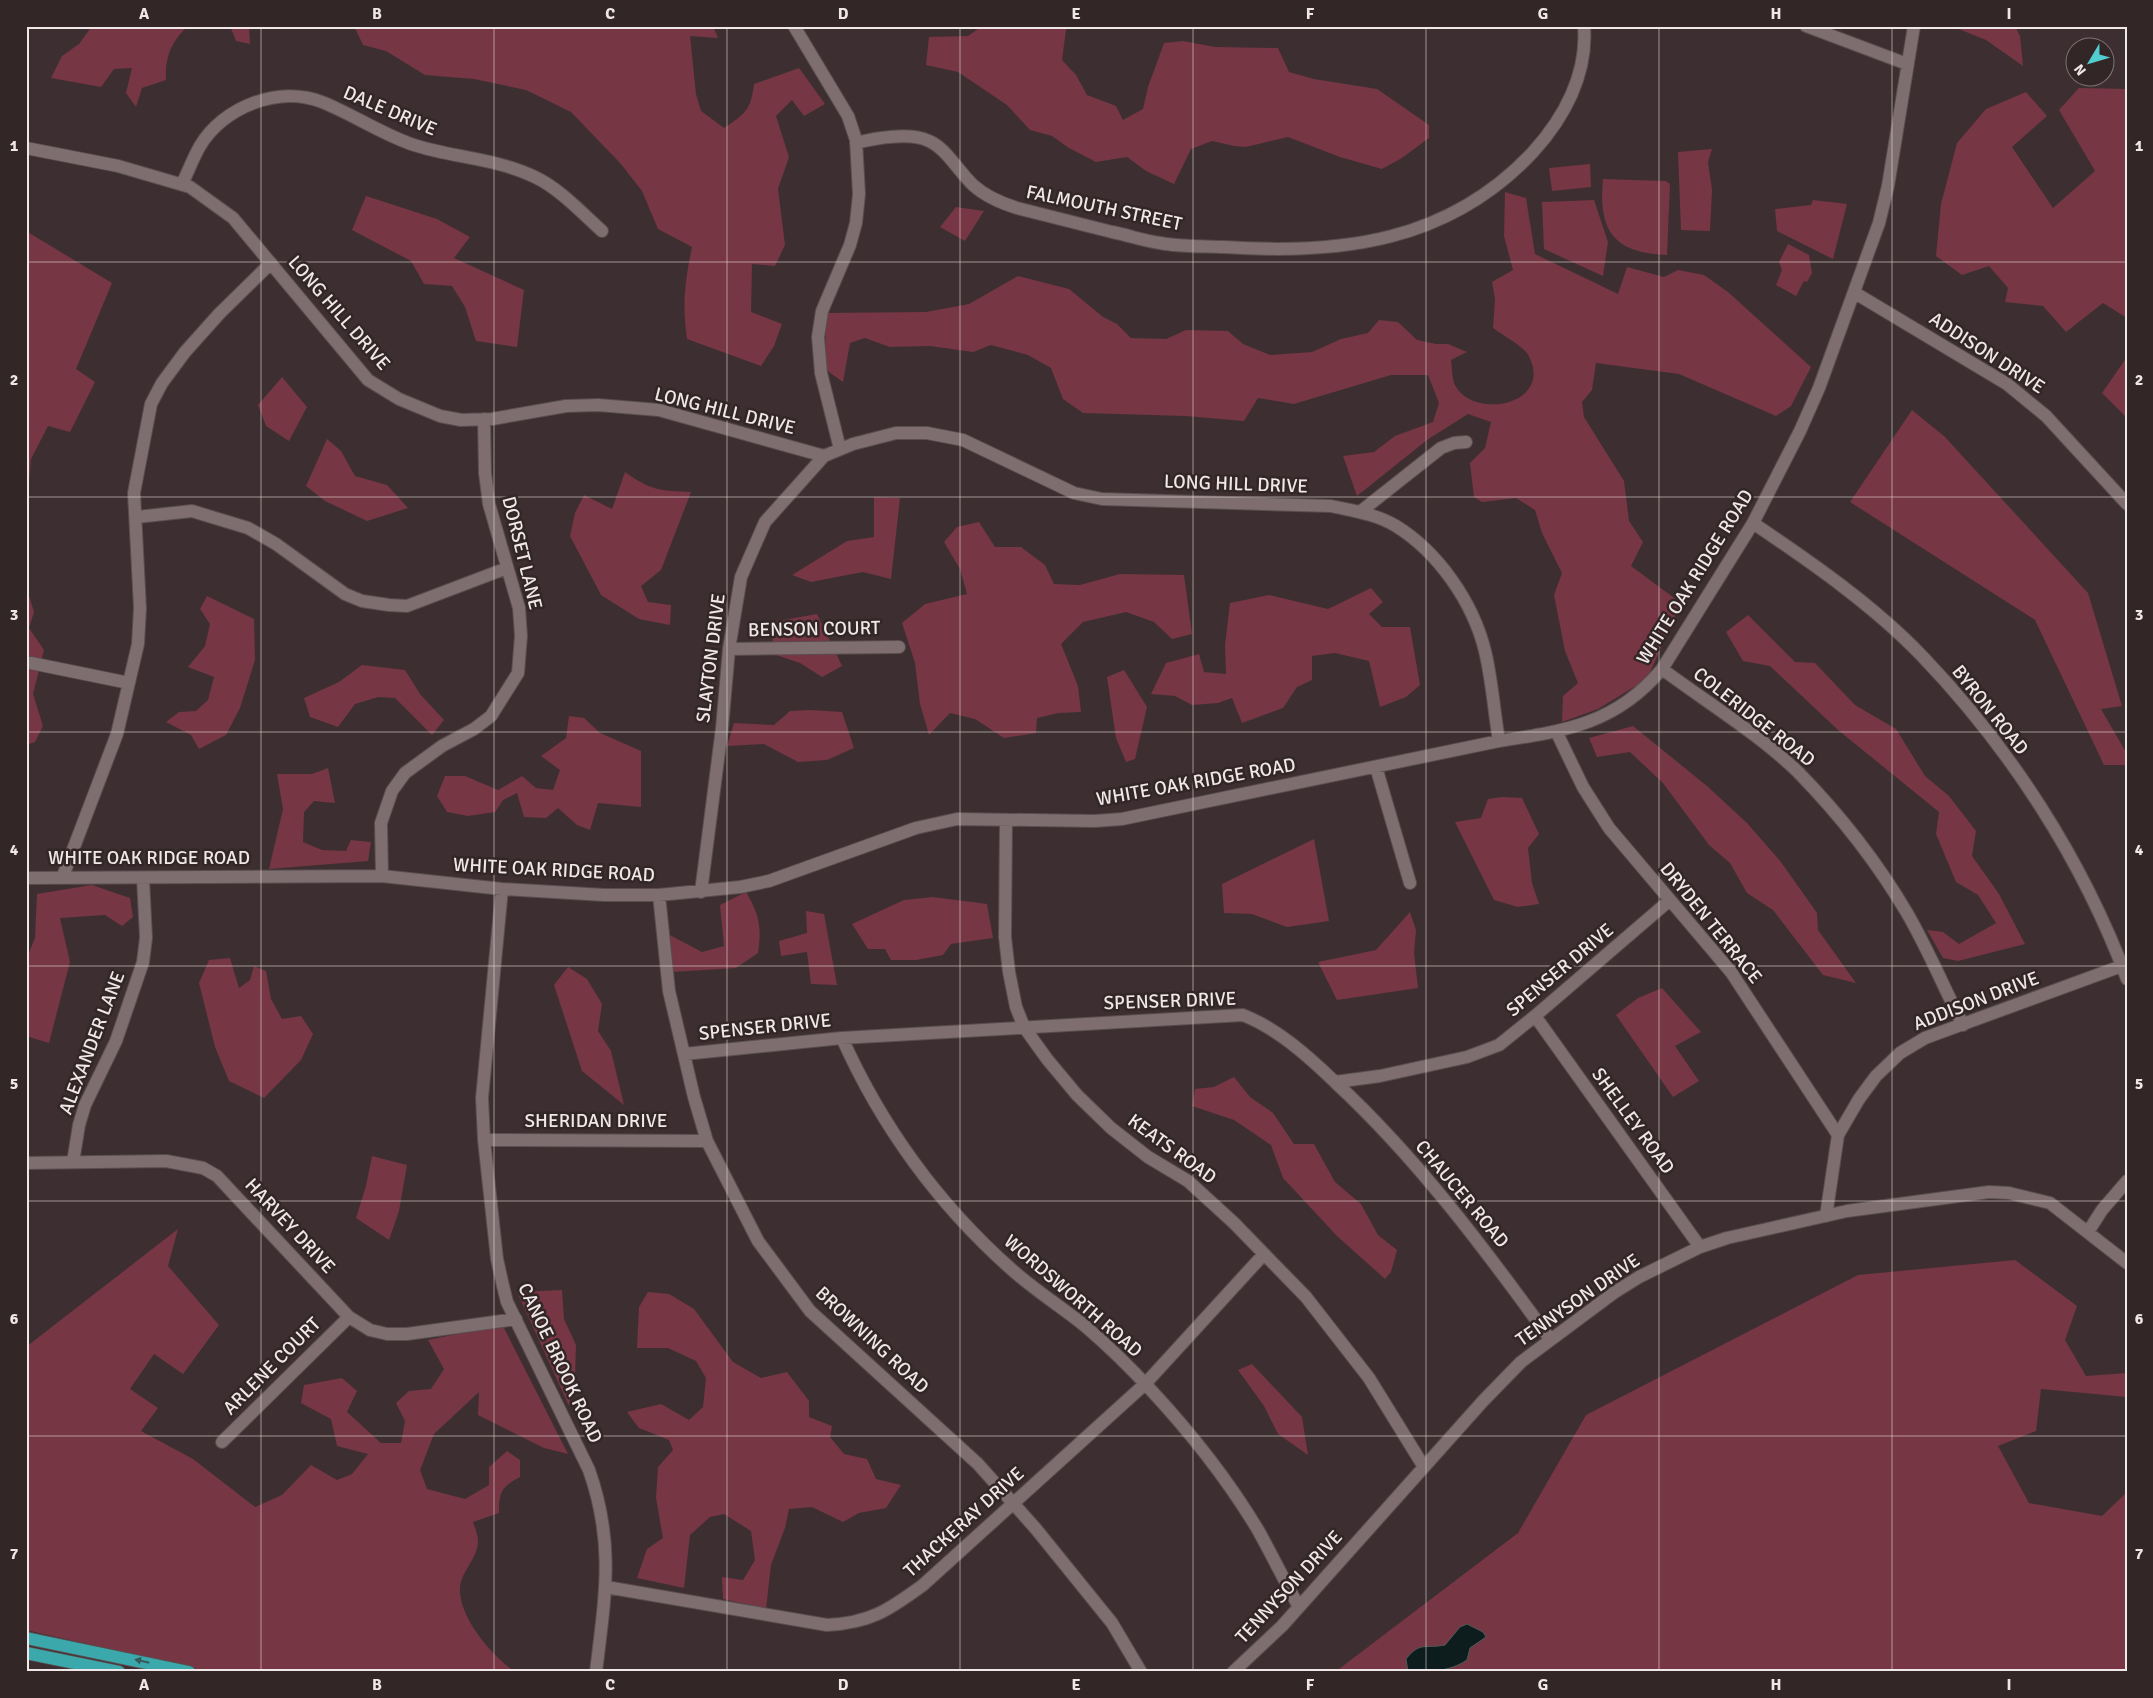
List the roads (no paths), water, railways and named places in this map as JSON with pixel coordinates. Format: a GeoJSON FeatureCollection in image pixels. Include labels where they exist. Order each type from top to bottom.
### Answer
{"type":"FeatureCollection","features":[{"type":"Feature","properties":{"kind":"main road"},"geometry":{"type":"LineString","coordinates":[[26,1638],[189,1672]]}},
{"type":"Feature","properties":{"kind":"main road"},"geometry":{"type":"LineString","coordinates":[[26,1653],[119,1672]]}},
{"type":"Feature","properties":{"kind":"street"},"geometry":{"type":"LineString","coordinates":[[794,26],[848,116],[856,143],[859,194],[856,223],[850,245],[822,311],[818,337],[821,373],[840,449]]}},
{"type":"Feature","properties":{"kind":"street","name":"FALMOUTH STREET"},"geometry":{"type":"LineString","coordinates":[[856,143],[880,137],[928,140],[938,146],[973,185],[999,202],[1160,243],[1276,250],[1344,246],[1404,234],[1438,221],[1462,210],[1508,176],[1544,140],[1566,106],[1581,63],[1585,42],[1584,26]]}},
{"type":"Feature","properties":{"kind":"street"},"geometry":{"type":"LineString","coordinates":[[1806,26],[1907,64]]}},
{"type":"Feature","properties":{"kind":"street","name":"WHITE OAK RIDGE ROAD"},"geometry":{"type":"LineString","coordinates":[[26,878],[63,876],[143,878],[382,876],[502,888],[604,895],[660,895],[701,892],[769,881],[916,828],[957,819],[1095,821],[1122,819],[1499,741],[1557,732],[1596,719],[1613,711],[1649,684],[1662,669],[1753,523],[1800,431],[1855,293],[1879,223],[1888,186],[1914,26]]}},
{"type":"Feature","properties":{"kind":"street","name":"DALE DRIVE"},"geometry":{"type":"LineString","coordinates":[[182,184],[200,146],[224,119],[238,110],[264,99],[301,96],[322,102],[411,144],[496,162],[537,178],[558,192],[602,231]]}},
{"type":"Feature","properties":{"kind":"street","name":"LONG HILL DRIVE"},"geometry":{"type":"LineString","coordinates":[[26,148],[118,166],[190,186],[233,218],[368,380],[399,399],[440,416],[460,420],[484,419],[566,406],[598,405],[660,410],[824,456],[853,444],[896,433],[926,433],[963,440],[1074,493],[1102,499],[1331,506],[1360,512],[1395,526],[1424,546],[1454,585],[1474,618],[1485,651],[1499,741]]}},
{"type":"Feature","properties":{"kind":"street"},"geometry":{"type":"LineString","coordinates":[[63,876],[118,734],[138,644],[140,608],[137,517],[134,493],[151,404],[185,352],[219,314],[271,263]]}},
{"type":"Feature","properties":{"kind":"street","name":"ADDISON DRIVE"},"geometry":{"type":"LineString","coordinates":[[1855,293],[2007,384],[2046,416],[2127,504]]}},
{"type":"Feature","properties":{"kind":"street","name":"DORSET LANE"},"geometry":{"type":"LineString","coordinates":[[382,876],[382,823],[392,791],[405,773],[442,746],[474,729],[491,716],[518,673],[521,636],[519,608],[489,504],[485,473],[484,419]]}},
{"type":"Feature","properties":{"kind":"street"},"geometry":{"type":"LineString","coordinates":[[1360,512],[1441,448],[1454,443],[1466,442]]}},
{"type":"Feature","properties":{"kind":"street","name":"SLAYTON DRIVE"},"geometry":{"type":"LineString","coordinates":[[701,892],[722,728],[729,649],[741,577],[765,522],[824,456]]}},
{"type":"Feature","properties":{"kind":"street"},"geometry":{"type":"LineString","coordinates":[[137,517],[192,511],[248,528],[276,544],[345,594],[362,600],[389,605],[408,606],[507,568]]}},
{"type":"Feature","properties":{"kind":"street","name":"BYRON ROAD"},"geometry":{"type":"LineString","coordinates":[[1753,523],[1820,569],[1886,623],[1922,656],[1977,720],[2050,820],[2077,865],[2124,965],[2127,979]]}},
{"type":"Feature","properties":{"kind":"street","name":"BENSON COURT"},"geometry":{"type":"LineString","coordinates":[[729,649],[900,647]]}},
{"type":"Feature","properties":{"kind":"street"},"geometry":{"type":"LineString","coordinates":[[31,663],[129,684]]}},
{"type":"Feature","properties":{"kind":"street","name":"COLERIDGE ROAD"},"geometry":{"type":"LineString","coordinates":[[1662,669],[1758,740],[1796,771],[1837,816],[1872,860],[1907,913],[1963,1025]]}},
{"type":"Feature","properties":{"kind":"street","name":"DRYDEN TERRACE"},"geometry":{"type":"LineString","coordinates":[[1557,732],[1595,808],[1626,850],[1731,972],[1838,1135]]}},
{"type":"Feature","properties":{"kind":"street"},"geometry":{"type":"LineString","coordinates":[[1376,766],[1410,884]]}},
{"type":"Feature","properties":{"kind":"street","name":"KEATS ROAD"},"geometry":{"type":"LineString","coordinates":[[1006,820],[1006,946],[1016,1007],[1024,1027],[1047,1059],[1077,1095],[1111,1128],[1148,1157],[1188,1181],[1234,1223],[1306,1297],[1369,1378],[1424,1467]]}},
{"type":"Feature","properties":{"kind":"street","name":"ALEXANDER LANE"},"geometry":{"type":"LineString","coordinates":[[73,1162],[79,1125],[85,1104],[116,1041],[143,962],[146,938],[143,878]]}},
{"type":"Feature","properties":{"kind":"street","name":"CANOE BROOK ROAD"},"geometry":{"type":"LineString","coordinates":[[502,888],[482,1098],[484,1140],[497,1259],[507,1302],[589,1470],[599,1498],[604,1519],[607,1564],[596,1672]]}},
{"type":"Feature","properties":{"kind":"street","name":"BROWNING ROAD"},"geometry":{"type":"LineString","coordinates":[[660,895],[668,991],[707,1141],[758,1242],[810,1311],[978,1464],[1112,1623],[1141,1672]]}},
{"type":"Feature","properties":{"kind":"street","name":"SPENSER DRIVE"},"geometry":{"type":"LineString","coordinates":[[684,1054],[842,1038],[1243,1015],[1260,1021],[1280,1035],[1335,1082],[1380,1076],[1467,1057],[1499,1044],[1535,1016],[1670,900]]}},
{"type":"Feature","properties":{"kind":"street","name":"ADDISON DRIVE"},"geometry":{"type":"LineString","coordinates":[[1826,1216],[1838,1135],[1859,1099],[1876,1076],[1900,1053],[1925,1038],[2124,965]]}},
{"type":"Feature","properties":{"kind":"street","name":"SHELLEY ROAD"},"geometry":{"type":"LineString","coordinates":[[1535,1016],[1700,1247]]}},
{"type":"Feature","properties":{"kind":"street","name":"WORDSWORTH ROAD"},"geometry":{"type":"LineString","coordinates":[[842,1038],[856,1069],[887,1125],[923,1178],[964,1226],[1011,1270],[1086,1327],[1145,1384],[1213,1464],[1257,1529],[1299,1607]]}},
{"type":"Feature","properties":{"kind":"street","name":"CHAUCER ROAD"},"geometry":{"type":"LineString","coordinates":[[1335,1082],[1360,1104],[1475,1235],[1550,1339]]}},
{"type":"Feature","properties":{"kind":"street","name":"SHERIDAN DRIVE"},"geometry":{"type":"LineString","coordinates":[[484,1140],[707,1141]]}},
{"type":"Feature","properties":{"kind":"street","name":"HARVEY DRIVE"},"geometry":{"type":"LineString","coordinates":[[26,1163],[166,1161],[203,1168],[217,1176],[349,1317],[370,1330],[388,1334],[407,1334],[516,1319]]}},
{"type":"Feature","properties":{"kind":"street"},"geometry":{"type":"LineString","coordinates":[[2088,1232],[2102,1210],[2127,1181]]}},
{"type":"Feature","properties":{"kind":"street","name":"TENNYSON DRIVE"},"geometry":{"type":"LineString","coordinates":[[1233,1672],[1299,1607],[1521,1362],[1615,1292],[1700,1247],[1765,1229],[1826,1216],[1989,1192],[2009,1193],[2050,1203],[2127,1263]]}},
{"type":"Feature","properties":{"kind":"street","name":"THACKERAY DRIVE"},"geometry":{"type":"LineString","coordinates":[[606,1587],[827,1625],[851,1624],[872,1618],[894,1606],[923,1586],[1145,1384],[1264,1254]]}},
{"type":"Feature","properties":{"kind":"street","name":"ARLENE COURT"},"geometry":{"type":"LineString","coordinates":[[222,1442],[349,1317]]}}]}
